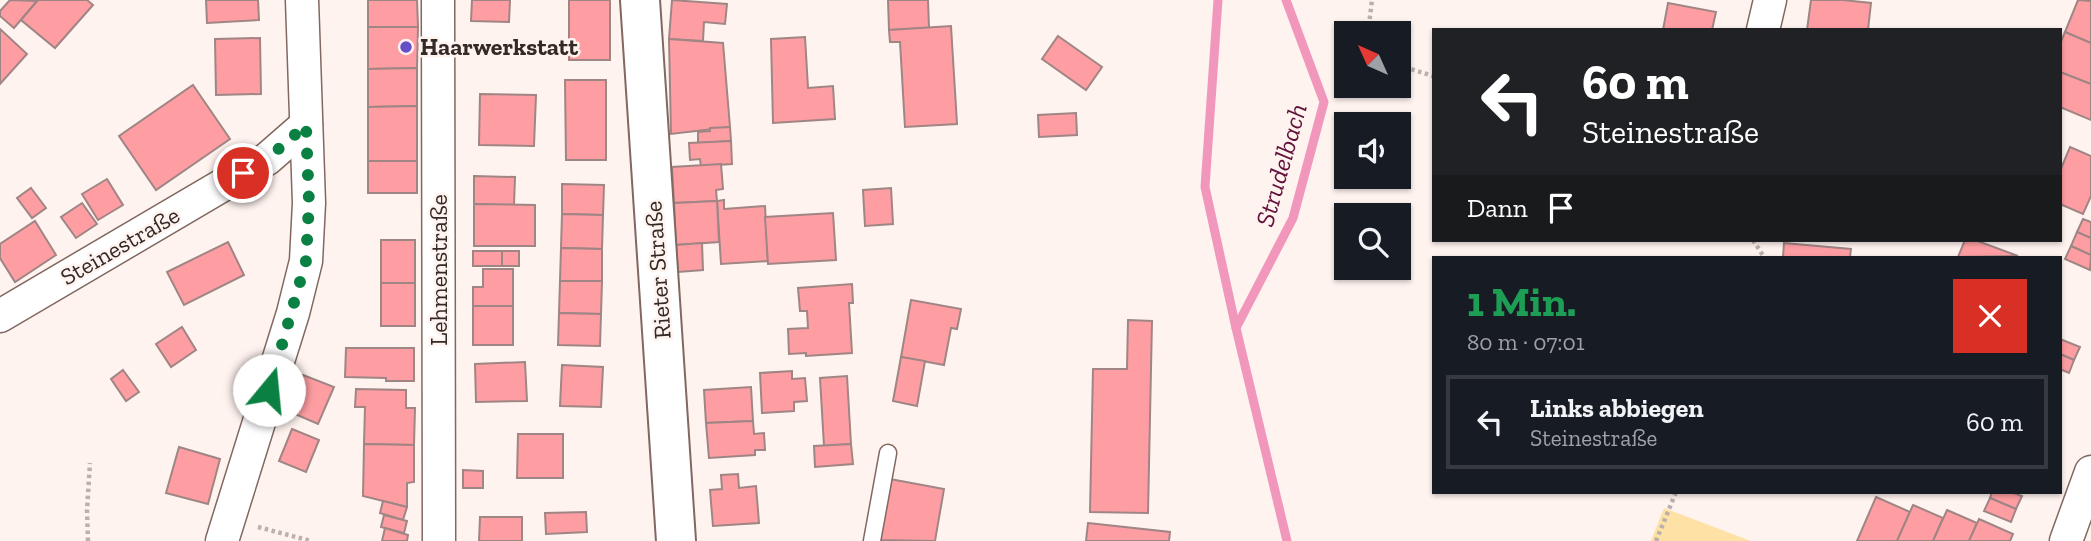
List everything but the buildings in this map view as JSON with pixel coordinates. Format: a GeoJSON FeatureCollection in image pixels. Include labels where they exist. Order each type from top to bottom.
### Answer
{"type":"FeatureCollection","features":[{"type":"Feature","properties":{"kind":"street"},"geometry":{"type":"LineString","coordinates":[[225,530],[293,313],[306,261],[309,203],[302,0]]}},
{"type":"Feature","properties":{"kind":"street","name":"Lehmenstraße"},"geometry":{"type":"LineString","coordinates":[[438,0],[439,541]]}},
{"type":"Feature","properties":{"kind":"street","name":"Rieter Straße"},"geometry":{"type":"LineString","coordinates":[[640,0],[676,541]]}},
{"type":"Feature","properties":{"kind":"street"},"geometry":{"type":"LineString","coordinates":[[1763,28],[1770,0]]}},
{"type":"Feature","properties":{"kind":"street","name":"Steinestraße"},"geometry":{"type":"LineString","coordinates":[[0,316],[267,159],[306,125]]}},
{"type":"Feature","properties":{"kind":"street"},"geometry":{"type":"LineString","coordinates":[[2066,541],[2091,472]]}},
{"type":"Feature","properties":{"kind":"lane"},"geometry":{"type":"LineString","coordinates":[[872,541],[888,453]]}},
{"type":"Feature","properties":{"kind":"path"},"geometry":{"type":"LineString","coordinates":[[1369,21],[1372,0]]}},
{"type":"Feature","properties":{"kind":"path"},"geometry":{"type":"LineString","coordinates":[[1411,69],[1432,76]]}},
{"type":"Feature","properties":{"kind":"path"},"geometry":{"type":"LineString","coordinates":[[88,541],[90,463]]}},
{"type":"Feature","properties":{"kind":"path"},"geometry":{"type":"LineString","coordinates":[[1656,541],[1675,494]]}},
{"type":"Feature","properties":{"kind":"path"},"geometry":{"type":"LineString","coordinates":[[225,530],[311,541]]}},
{"type":"Feature","properties":{"kind":"shaded area"},"geometry":{"type":"Polygon","coordinates":[[[1664,508],[1751,541],[1651,541],[1664,508]]]}},
{"type":"Feature","properties":{"kind":"waterway"},"geometry":{"type":"LineString","coordinates":[[1218,0],[1205,187],[1287,541]]}},
{"type":"Feature","properties":{"kind":"waterway","name":"Strudelbach"},"geometry":{"type":"LineString","coordinates":[[1236,328],[1293,218],[1324,102],[1286,0]]}},
{"type":"Feature","properties":{"kind":"place","name":"Haarwerkstatt"},"geometry":{"type":"Point","coordinates":[406,47]}},
{"type":"Feature","properties":{"kind":"route"},"geometry":{"type":"LineString","coordinates":[[243,173],[267,159],[306,125],[309,203],[306,261],[269,390]]}}]}
